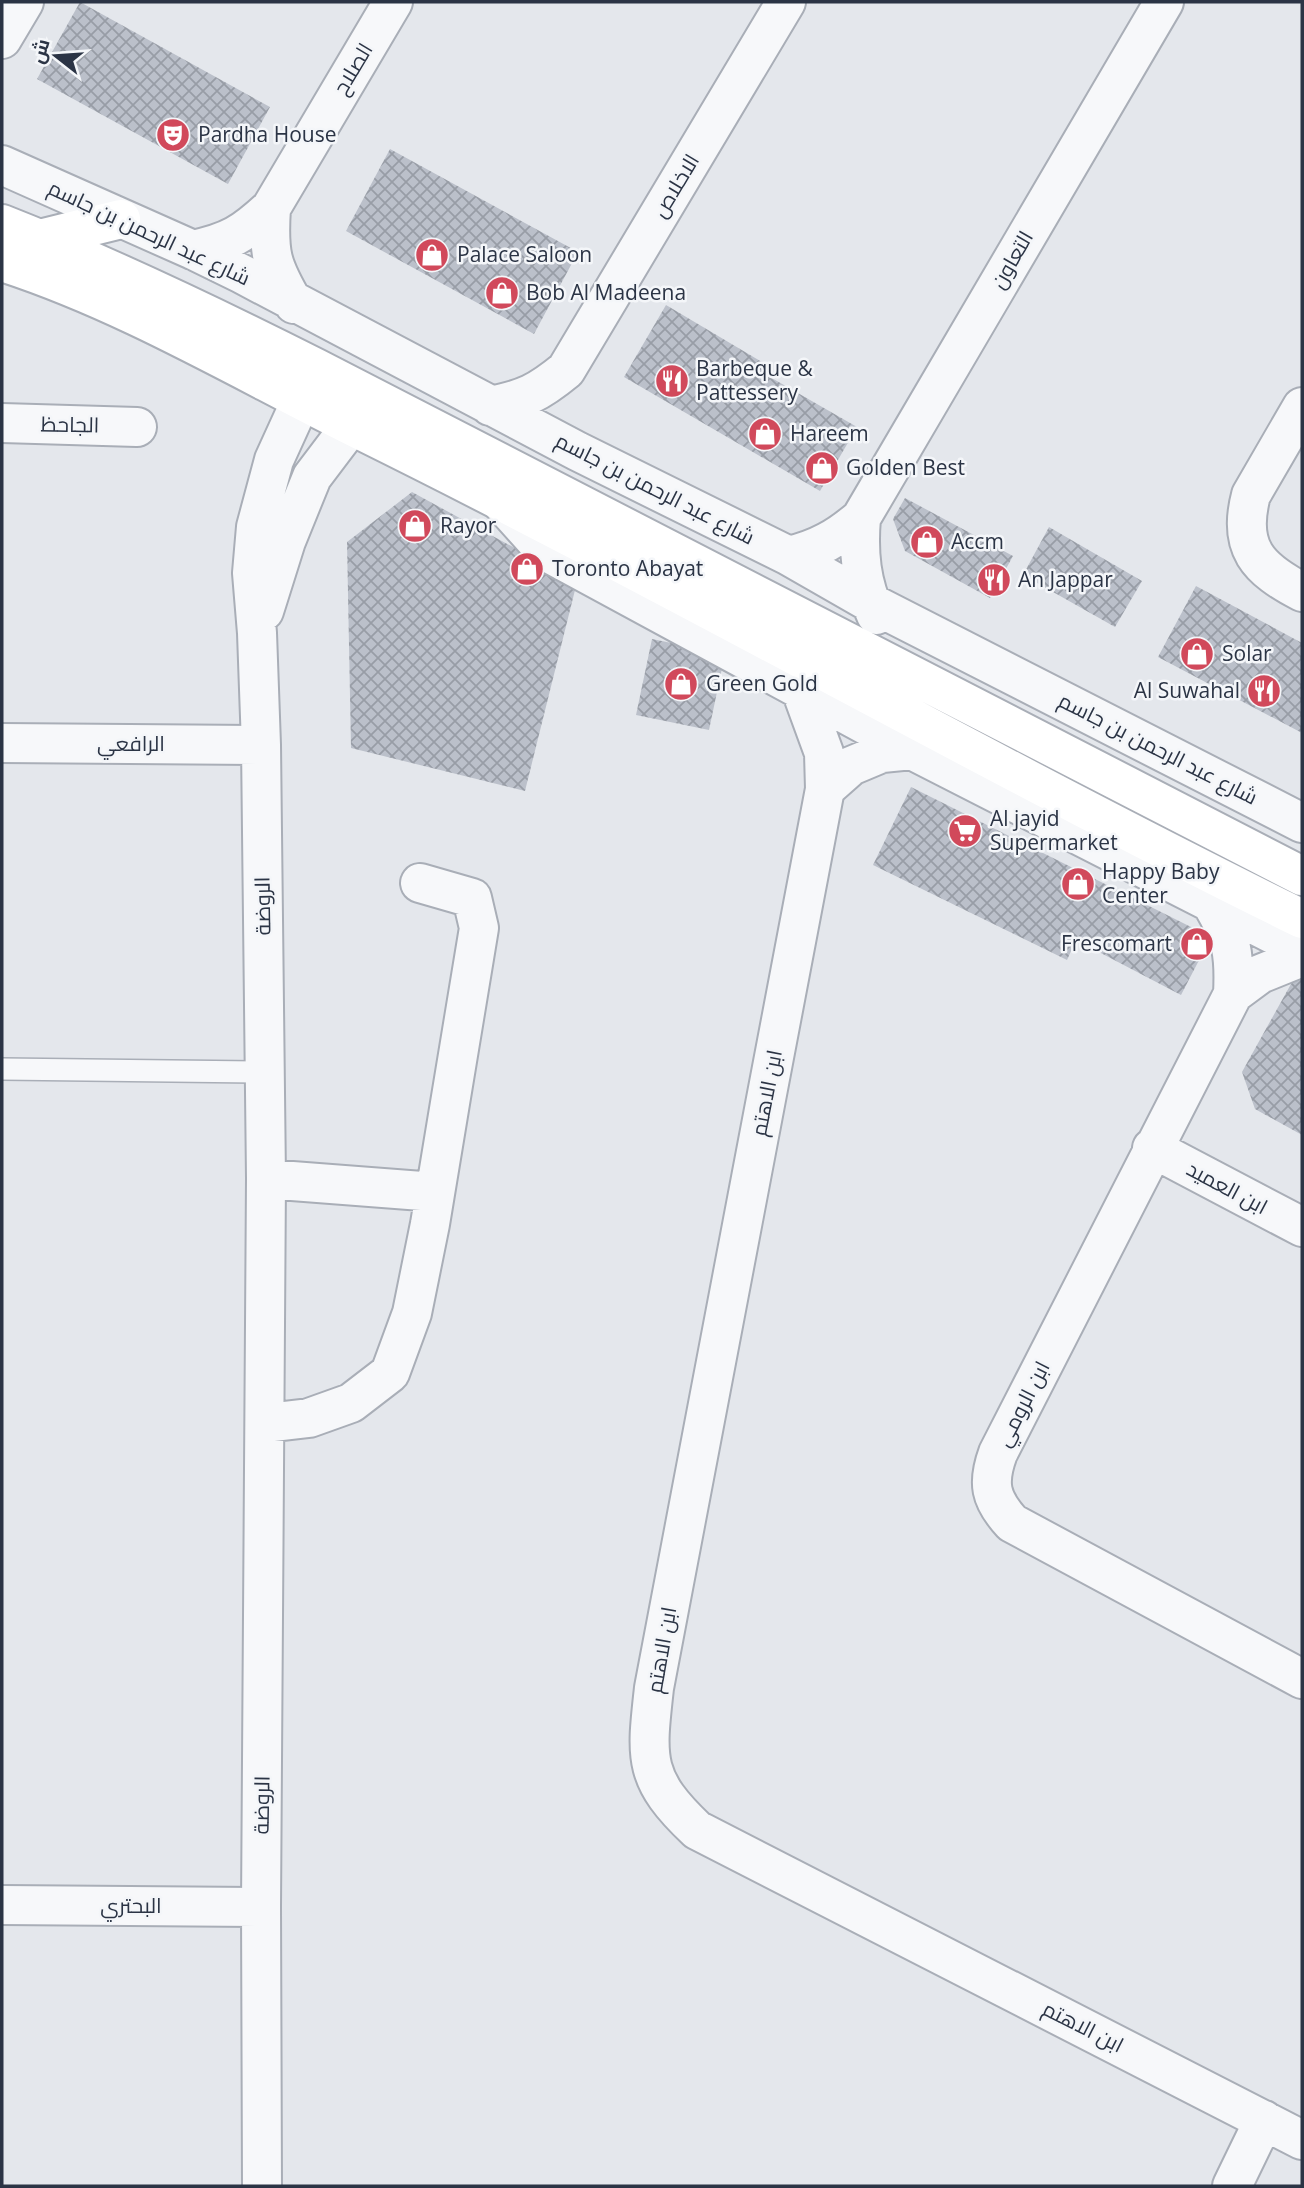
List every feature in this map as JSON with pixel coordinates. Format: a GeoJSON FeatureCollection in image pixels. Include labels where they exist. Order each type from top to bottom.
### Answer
{"type":"FeatureCollection","features":[{"type":"Feature","properties":{"kind":"main road"},"geometry":{"type":"LineString","coordinates":[[2,261],[50,254],[121,219]]}},
{"type":"Feature","properties":{"kind":"main road"},"geometry":{"type":"LineString","coordinates":[[2,224],[209,352],[308,384],[506,484],[900,668],[1302,876]]}},
{"type":"Feature","properties":{"kind":"main road"},"geometry":{"type":"LineString","coordinates":[[506,484],[868,695],[1302,919]]}},
{"type":"Feature","properties":{"kind":"street"},"geometry":{"type":"LineString","coordinates":[[2,39],[23,2]]}},
{"type":"Feature","properties":{"kind":"street","name":"الصلاح"},"geometry":{"type":"LineString","coordinates":[[193,250],[223,243],[249,229],[271,208],[393,2]]}},
{"type":"Feature","properties":{"kind":"street","name":"الاخلاص"},"geometry":{"type":"LineString","coordinates":[[490,405],[518,401],[543,389],[566,370],[786,2]]}},
{"type":"Feature","properties":{"kind":"street","name":"التعاون"},"geometry":{"type":"LineString","coordinates":[[789,556],[816,549],[840,536],[861,519],[1164,2]]}},
{"type":"Feature","properties":{"kind":"street","name":"شارع عبد الرحمن بن جاسم"},"geometry":{"type":"LineString","coordinates":[[2,165],[193,250],[577,451],[789,556],[871,603],[1302,824]]}},
{"type":"Feature","properties":{"kind":"street","name":"الصلاح"},"geometry":{"type":"LineString","coordinates":[[271,208],[269,242],[277,275],[294,304]]}},
{"type":"Feature","properties":{"kind":"street"},"geometry":{"type":"LineString","coordinates":[[2,281],[50,254]]}},
{"type":"Feature","properties":{"kind":"street","name":"الاخلاص"},"geometry":{"type":"LineString","coordinates":[[566,370],[562,398],[565,426],[577,451]]}},
{"type":"Feature","properties":{"kind":"street","name":"الروضة"},"geometry":{"type":"LineString","coordinates":[[262,2186],[261,1907],[267,1179],[261,745],[252,573],[256,527],[274,460],[308,384]]}},
{"type":"Feature","properties":{"kind":"street"},"geometry":{"type":"LineString","coordinates":[[1302,407],[1251,495],[1246,511],[1246,528],[1257,560],[1269,572],[1302,592]]}},
{"type":"Feature","properties":{"kind":"street","name":"الروضة"},"geometry":{"type":"LineString","coordinates":[[257,634],[286,541],[312,477],[362,411]]}},
{"type":"Feature","properties":{"kind":"street","name":"الجاحظ"},"geometry":{"type":"LineString","coordinates":[[2,423],[137,427]]}},
{"type":"Feature","properties":{"kind":"street"},"geometry":{"type":"LineString","coordinates":[[506,484],[545,551],[912,750],[1302,949]]}},
{"type":"Feature","properties":{"kind":"street","name":"التعاون"},"geometry":{"type":"LineString","coordinates":[[861,519],[858,550],[862,574],[871,603],[900,668]]}},
{"type":"Feature","properties":{"kind":"street","name":"ابن الاهتم"},"geometry":{"type":"LineString","coordinates":[[801,690],[824,753],[825,789],[654,1688],[648,1740],[654,1777],[673,1807],[697,1830],[1302,2140]]}},
{"type":"Feature","properties":{"kind":"street","name":"الرافعي"},"geometry":{"type":"LineString","coordinates":[[2,743],[261,745]]}},
{"type":"Feature","properties":{"kind":"street"},"geometry":{"type":"LineString","coordinates":[[825,789],[851,766],[882,753],[912,750]]}},
{"type":"Feature","properties":{"kind":"street"},"geometry":{"type":"LineString","coordinates":[[266,1423],[309,1418],[351,1403],[390,1373],[412,1312],[436,1192],[478,928],[472,898],[420,883]]}},
{"type":"Feature","properties":{"kind":"street","name":"ابن الرومي"},"geometry":{"type":"LineString","coordinates":[[1212,904],[1228,931],[1235,961],[1234,994]]}},
{"type":"Feature","properties":{"kind":"street","name":"ابن الرومي"},"geometry":{"type":"LineString","coordinates":[[1302,957],[1260,974],[1234,994],[1152,1148],[998,1452],[992,1470],[991,1488],[998,1508],[1012,1522],[1302,1679]]}},
{"type":"Feature","properties":{"kind":"street","name":"ابن العميد"},"geometry":{"type":"LineString","coordinates":[[1152,1148],[1302,1227]]}},
{"type":"Feature","properties":{"kind":"street"},"geometry":{"type":"LineString","coordinates":[[267,1179],[436,1192]]}},
{"type":"Feature","properties":{"kind":"street","name":"البحتري"},"geometry":{"type":"LineString","coordinates":[[2,1905],[261,1907]]}},
{"type":"Feature","properties":{"kind":"street"},"geometry":{"type":"LineString","coordinates":[[1232,2186],[1264,2120]]}},
{"type":"Feature","properties":{"kind":"lane"},"geometry":{"type":"LineString","coordinates":[[2,1069],[265,1072]]}},
{"type":"Feature","properties":{"kind":"building"},"geometry":{"type":"Polygon","coordinates":[[[80,2],[270,107],[228,184],[37,79],[80,2]]]}},
{"type":"Feature","properties":{"kind":"building"},"geometry":{"type":"Polygon","coordinates":[[[390,149],[578,252],[534,334],[346,231],[390,149]]]}},
{"type":"Feature","properties":{"kind":"building"},"geometry":{"type":"Polygon","coordinates":[[[666,305],[767,365],[763,373],[857,427],[820,491],[624,377],[666,305]]]}},
{"type":"Feature","properties":{"kind":"building"},"geometry":{"type":"Polygon","coordinates":[[[412,492],[577,582],[525,791],[351,748],[347,542],[412,492]]]}},
{"type":"Feature","properties":{"kind":"building"},"geometry":{"type":"Polygon","coordinates":[[[905,498],[1013,556],[990,598],[905,551],[893,519],[905,498]]]}},
{"type":"Feature","properties":{"kind":"building"},"geometry":{"type":"Polygon","coordinates":[[[1049,527],[1142,581],[1115,627],[1023,575],[1049,527]]]}},
{"type":"Feature","properties":{"kind":"building"},"geometry":{"type":"Polygon","coordinates":[[[1196,586],[1302,643],[1302,733],[1158,657],[1196,586]]]}},
{"type":"Feature","properties":{"kind":"building","name":"Green Gold"},"geometry":{"type":"Polygon","coordinates":[[[652,639],[725,654],[709,730],[636,715],[652,639]]]}},
{"type":"Feature","properties":{"kind":"building"},"geometry":{"type":"Polygon","coordinates":[[[911,787],[1211,937],[1181,995],[1076,940],[1067,960],[873,865],[911,787]]]}},
{"type":"Feature","properties":{"kind":"building"},"geometry":{"type":"Polygon","coordinates":[[[1296,975],[1302,978],[1302,1135],[1255,1109],[1242,1072],[1296,975]]]}},
{"type":"Feature","properties":{"kind":"place","name":"Pardha House"},"geometry":{"type":"Point","coordinates":[173,135]}},
{"type":"Feature","properties":{"kind":"place","name":"Palace Saloon"},"geometry":{"type":"Point","coordinates":[432,255]}},
{"type":"Feature","properties":{"kind":"place","name":"Bob Al Madeena"},"geometry":{"type":"Point","coordinates":[502,293]}},
{"type":"Feature","properties":{"kind":"place","name":"Barbeque & Pattessery"},"geometry":{"type":"Point","coordinates":[672,381]}},
{"type":"Feature","properties":{"kind":"place","name":"Hareem"},"geometry":{"type":"Point","coordinates":[765,434]}},
{"type":"Feature","properties":{"kind":"place","name":"Golden Best"},"geometry":{"type":"Point","coordinates":[822,468]}},
{"type":"Feature","properties":{"kind":"place","name":"Rayor"},"geometry":{"type":"Point","coordinates":[415,526]}},
{"type":"Feature","properties":{"kind":"place","name":"Accm"},"geometry":{"type":"Point","coordinates":[927,542]}},
{"type":"Feature","properties":{"kind":"place","name":"Toronto Abayat"},"geometry":{"type":"Point","coordinates":[527,569]}},
{"type":"Feature","properties":{"kind":"place","name":"An Jappar"},"geometry":{"type":"Point","coordinates":[994,580]}},
{"type":"Feature","properties":{"kind":"place","name":"Solar"},"geometry":{"type":"Point","coordinates":[1197,654]}},
{"type":"Feature","properties":{"kind":"place","name":"Green Gold"},"geometry":{"type":"Point","coordinates":[681,684]}},
{"type":"Feature","properties":{"kind":"place","name":"Al Suwahal"},"geometry":{"type":"Point","coordinates":[1264,691]}},
{"type":"Feature","properties":{"kind":"place","name":"Al jayid Supermarket"},"geometry":{"type":"Point","coordinates":[965,831]}},
{"type":"Feature","properties":{"kind":"place","name":"Happy Baby Center"},"geometry":{"type":"Point","coordinates":[1078,884]}},
{"type":"Feature","properties":{"kind":"place","name":"Frescomart"},"geometry":{"type":"Point","coordinates":[1197,944]}}]}
